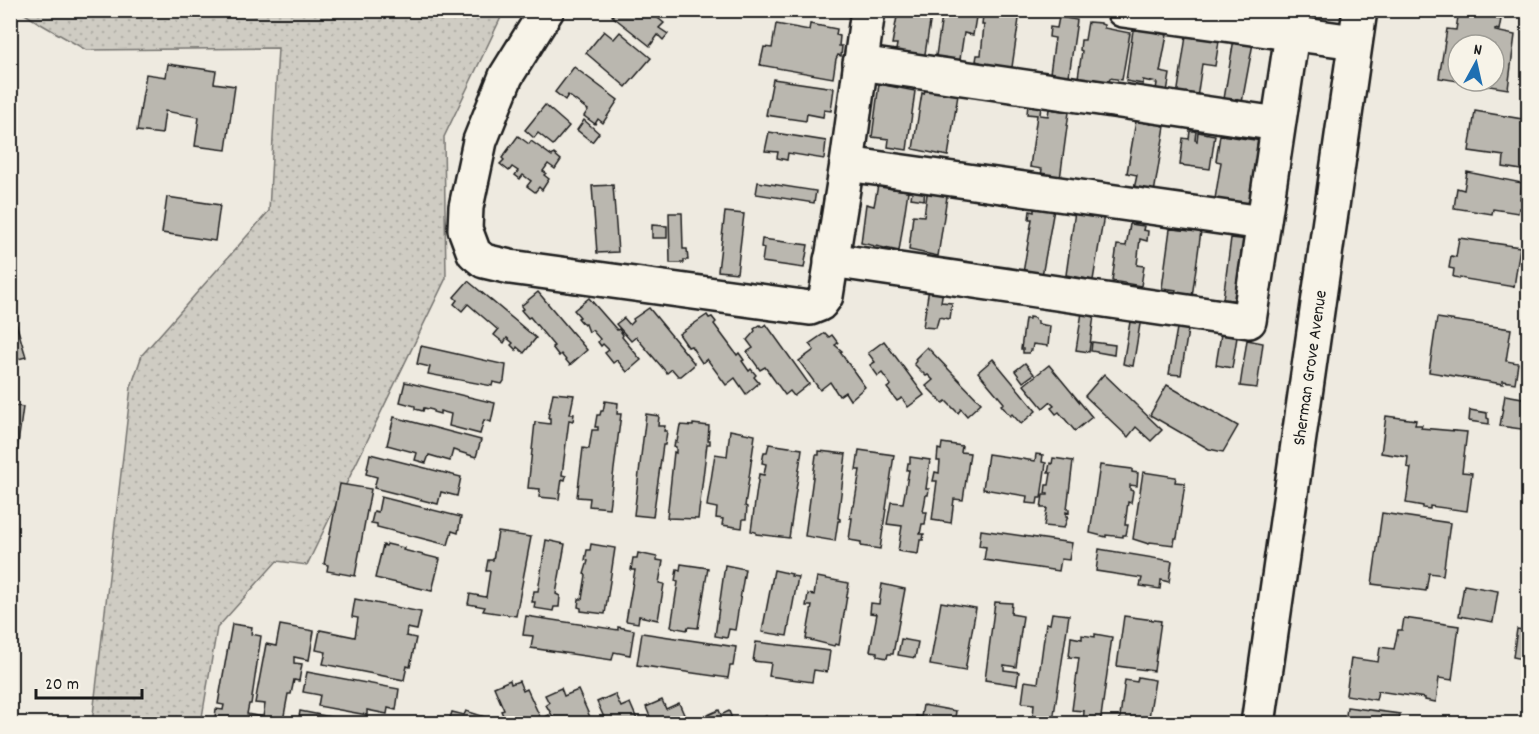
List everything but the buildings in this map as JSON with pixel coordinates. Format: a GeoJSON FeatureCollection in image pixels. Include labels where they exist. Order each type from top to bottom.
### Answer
{"type":"FeatureCollection","features":[{"type":"Feature","properties":{"kind":"street"},"geometry":{"type":"LineString","coordinates":[[547,10],[506,76],[480,141],[466,207],[465,229],[474,253],[484,261],[510,267],[810,308],[820,304],[826,296],[868,10]]}},
{"type":"Feature","properties":{"kind":"street"},"geometry":{"type":"LineString","coordinates":[[1123,10],[1292,34],[1357,26]]}},
{"type":"Feature","properties":{"kind":"street","name":"Sherman Grove Avenue"},"geometry":{"type":"LineString","coordinates":[[1258,723],[1357,26]]}},
{"type":"Feature","properties":{"kind":"street"},"geometry":{"type":"LineString","coordinates":[[831,260],[1249,321],[1292,34]]}},
{"type":"Feature","properties":{"kind":"street"},"geometry":{"type":"LineString","coordinates":[[861,63],[1278,124]]}},
{"type":"Feature","properties":{"kind":"street"},"geometry":{"type":"LineString","coordinates":[[847,164],[1263,223]]}},
{"type":"Feature","properties":{"kind":"shaded area"},"geometry":{"type":"Polygon","coordinates":[[[20,11],[504,11],[444,137],[446,278],[307,565],[277,561],[217,628],[201,723],[92,723],[131,387],[142,355],[269,211],[278,48],[86,50],[20,11]]]}}]}
